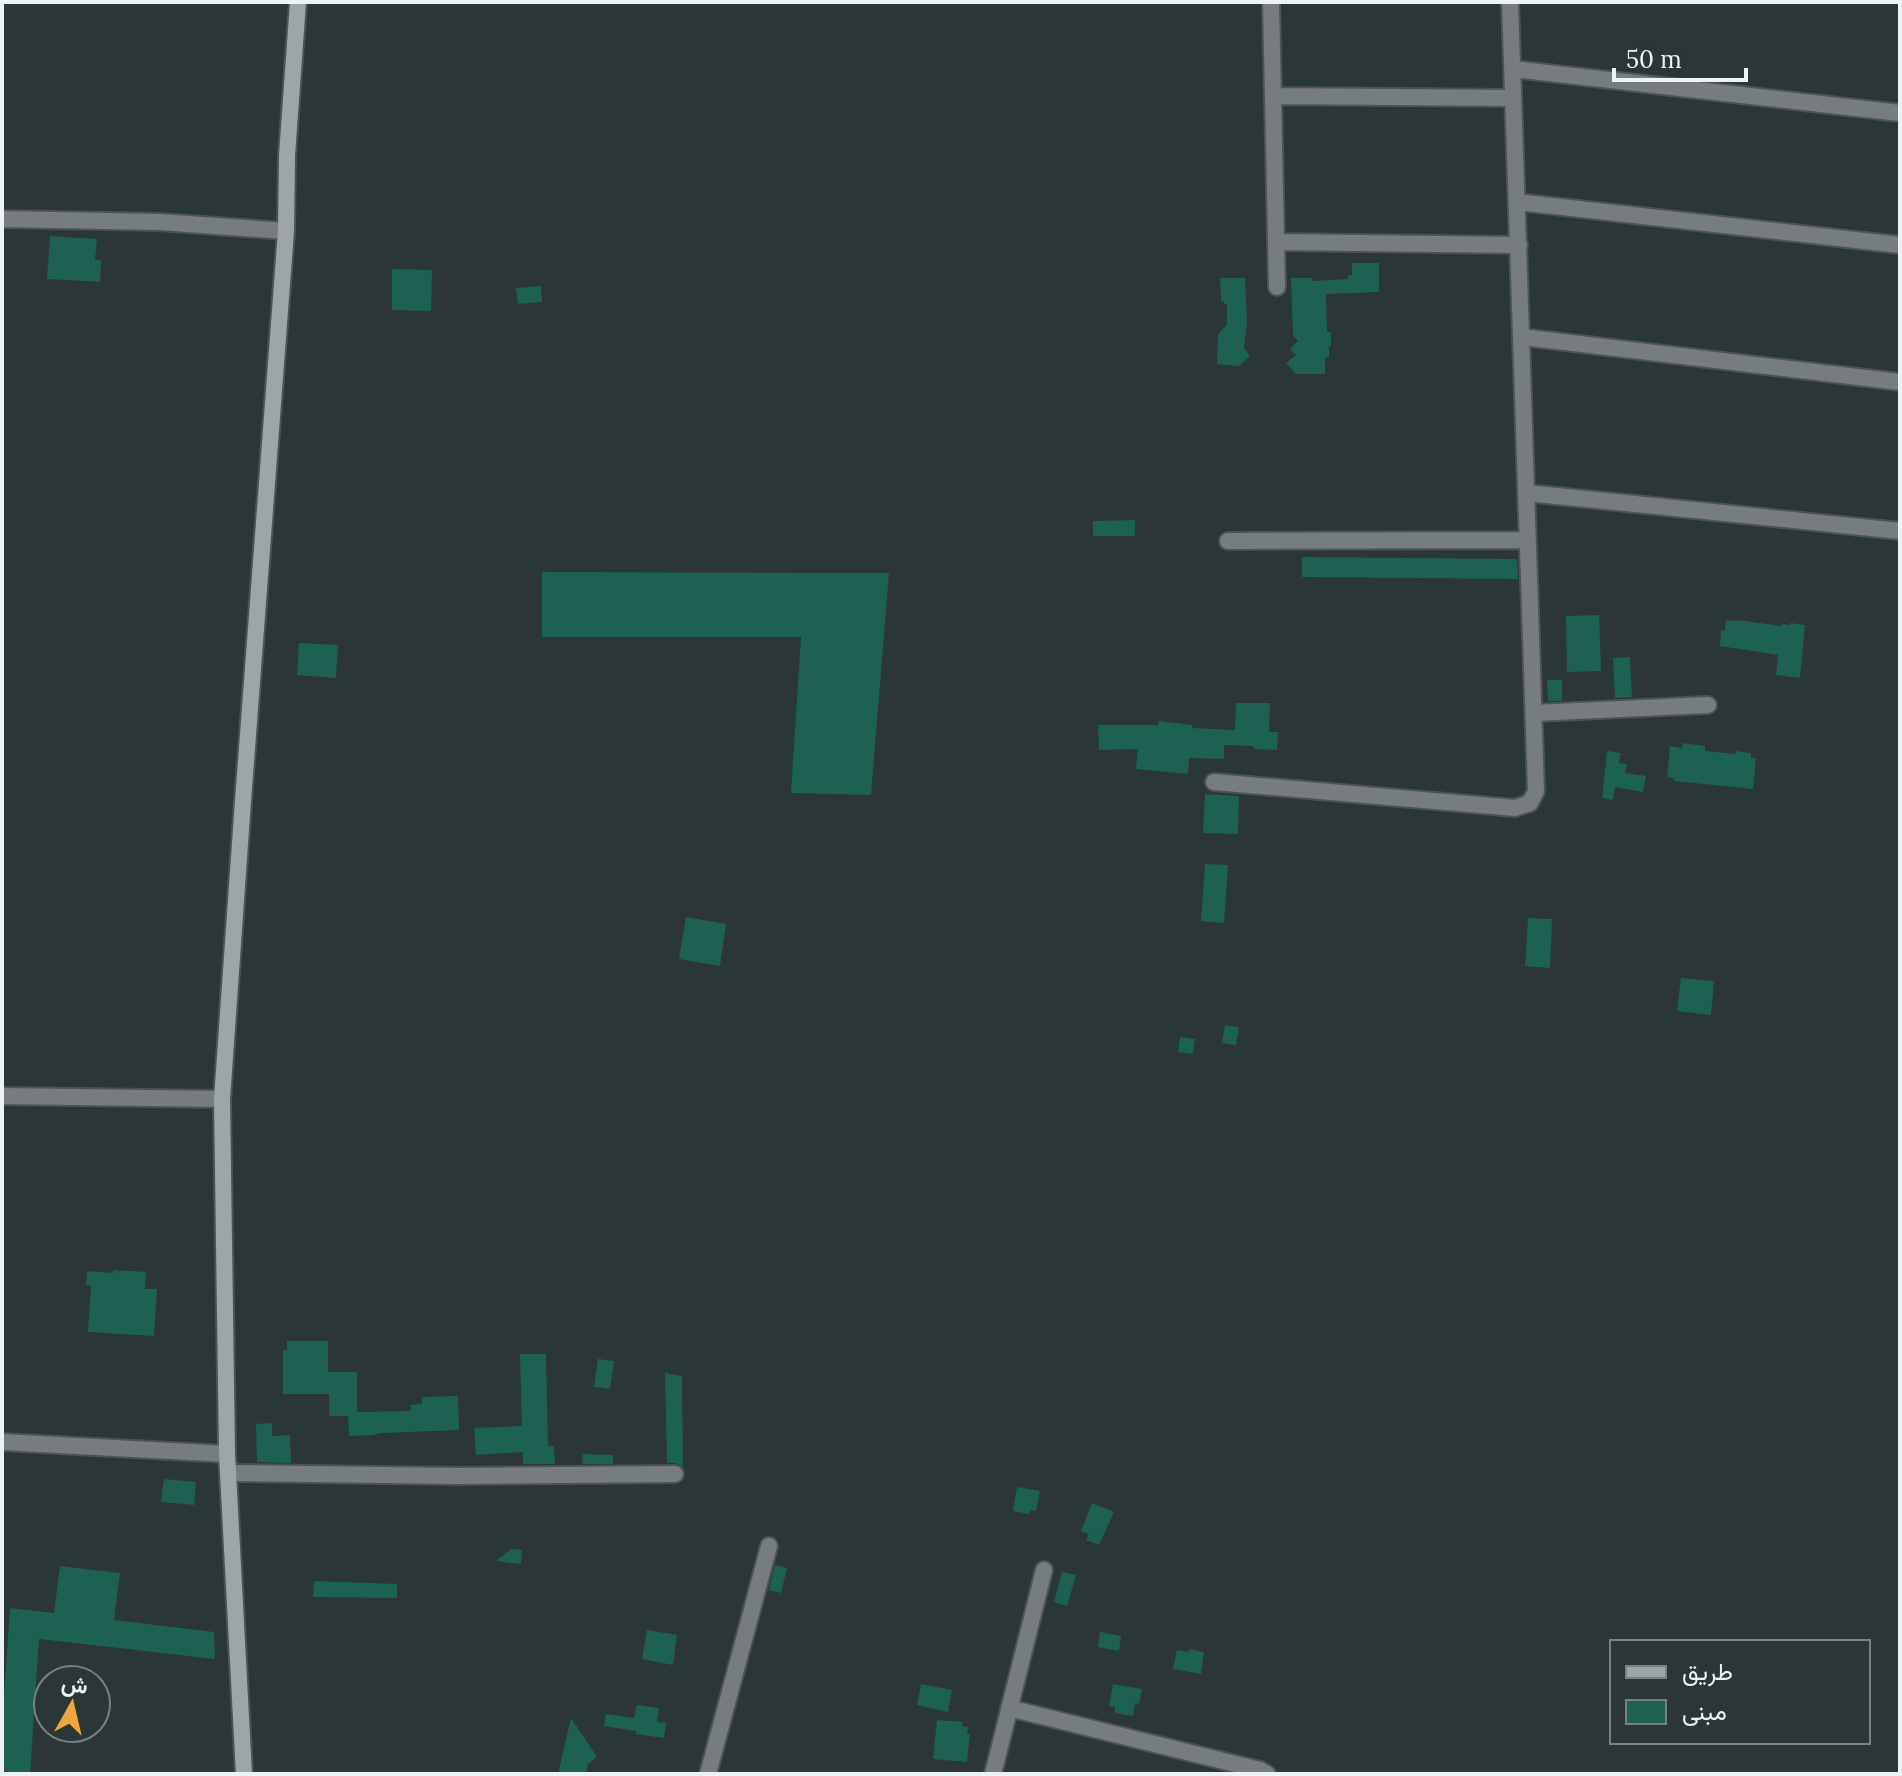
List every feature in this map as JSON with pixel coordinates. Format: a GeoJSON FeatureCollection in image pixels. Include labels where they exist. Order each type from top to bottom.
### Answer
{"type":"FeatureCollection","features":[{"type":"Feature","properties":{"kind":"main road"},"geometry":{"type":"LineString","coordinates":[[244,1774],[227,1454],[222,1099],[286,231],[287,155],[298,2]]}},
{"type":"Feature","properties":{"kind":"street"},"geometry":{"type":"LineString","coordinates":[[1271,2],[1277,287]]}},
{"type":"Feature","properties":{"kind":"street"},"geometry":{"type":"LineString","coordinates":[[1214,782],[1515,808],[1530,803],[1536,791],[1510,2]]}},
{"type":"Feature","properties":{"kind":"street"},"geometry":{"type":"LineString","coordinates":[[1513,69],[1900,113]]}},
{"type":"Feature","properties":{"kind":"street"},"geometry":{"type":"LineString","coordinates":[[1273,96],[1513,98]]}},
{"type":"Feature","properties":{"kind":"street"},"geometry":{"type":"LineString","coordinates":[[1517,202],[1900,245]]}},
{"type":"Feature","properties":{"kind":"street"},"geometry":{"type":"LineString","coordinates":[[2,219],[160,222],[286,231]]}},
{"type":"Feature","properties":{"kind":"street"},"geometry":{"type":"LineString","coordinates":[[1276,242],[1519,245]]}},
{"type":"Feature","properties":{"kind":"street"},"geometry":{"type":"LineString","coordinates":[[1522,337],[1900,382]]}},
{"type":"Feature","properties":{"kind":"street"},"geometry":{"type":"LineString","coordinates":[[1527,493],[1900,531]]}},
{"type":"Feature","properties":{"kind":"street"},"geometry":{"type":"LineString","coordinates":[[1228,541],[1528,540]]}},
{"type":"Feature","properties":{"kind":"street"},"geometry":{"type":"LineString","coordinates":[[1534,713],[1708,705]]}},
{"type":"Feature","properties":{"kind":"street"},"geometry":{"type":"LineString","coordinates":[[2,1096],[222,1099]]}},
{"type":"Feature","properties":{"kind":"street"},"geometry":{"type":"LineString","coordinates":[[2,1442],[227,1454]]}},
{"type":"Feature","properties":{"kind":"street"},"geometry":{"type":"LineString","coordinates":[[228,1473],[458,1476],[675,1474]]}},
{"type":"Feature","properties":{"kind":"street"},"geometry":{"type":"LineString","coordinates":[[708,1774],[769,1546]]}},
{"type":"Feature","properties":{"kind":"street"},"geometry":{"type":"LineString","coordinates":[[993,1774],[1044,1570]]}},
{"type":"Feature","properties":{"kind":"street"},"geometry":{"type":"LineString","coordinates":[[1009,1708],[1267,1774]]}},
{"type":"Feature","properties":{"kind":"building"},"geometry":{"type":"Polygon","coordinates":[[[50,236],[97,239],[95,260],[101,260],[100,282],[47,279],[50,236]]]}},
{"type":"Feature","properties":{"kind":"building"},"geometry":{"type":"Polygon","coordinates":[[[1352,263],[1379,263],[1379,292],[1326,294],[1327,332],[1331,332],[1331,346],[1329,357],[1325,357],[1325,374],[1296,374],[1286,363],[1296,355],[1290,349],[1298,341],[1293,335],[1291,278],[1312,278],[1312,281],[1348,279],[1348,275],[1352,275],[1352,263]]]}},
{"type":"Feature","properties":{"kind":"building"},"geometry":{"type":"Polygon","coordinates":[[[392,269],[432,270],[431,311],[392,310],[392,269]]]}},
{"type":"Feature","properties":{"kind":"building"},"geometry":{"type":"Polygon","coordinates":[[[1220,278],[1245,278],[1247,322],[1244,348],[1250,356],[1239,366],[1217,364],[1218,334],[1227,325],[1227,304],[1221,301],[1220,278]]]}},
{"type":"Feature","properties":{"kind":"building"},"geometry":{"type":"Polygon","coordinates":[[[541,286],[542,302],[518,304],[516,288],[541,286]]]}},
{"type":"Feature","properties":{"kind":"building"},"geometry":{"type":"Polygon","coordinates":[[[1135,520],[1135,536],[1093,536],[1093,521],[1135,520]]]}},
{"type":"Feature","properties":{"kind":"building"},"geometry":{"type":"Polygon","coordinates":[[[1302,557],[1517,559],[1518,579],[1302,577],[1302,557]]]}},
{"type":"Feature","properties":{"kind":"building"},"geometry":{"type":"Polygon","coordinates":[[[542,572],[889,573],[871,795],[791,793],[801,637],[542,637],[542,572]]]}},
{"type":"Feature","properties":{"kind":"building"},"geometry":{"type":"Polygon","coordinates":[[[1599,615],[1601,671],[1567,672],[1566,616],[1599,615]]]}},
{"type":"Feature","properties":{"kind":"building"},"geometry":{"type":"Polygon","coordinates":[[[1726,620],[1781,626],[1790,623],[1805,625],[1800,678],[1776,675],[1778,655],[1720,646],[1721,630],[1725,631],[1726,620]]]}},
{"type":"Feature","properties":{"kind":"building"},"geometry":{"type":"Polygon","coordinates":[[[299,643],[338,645],[336,678],[297,675],[299,643]]]}},
{"type":"Feature","properties":{"kind":"building"},"geometry":{"type":"Polygon","coordinates":[[[1630,657],[1632,697],[1615,698],[1613,658],[1630,657]]]}},
{"type":"Feature","properties":{"kind":"building"},"geometry":{"type":"Polygon","coordinates":[[[1547,680],[1562,680],[1562,701],[1548,701],[1547,680]]]}},
{"type":"Feature","properties":{"kind":"building"},"geometry":{"type":"Polygon","coordinates":[[[1236,703],[1270,703],[1269,732],[1278,732],[1277,750],[1224,745],[1224,759],[1189,758],[1188,774],[1136,769],[1138,749],[1099,750],[1098,725],[1158,725],[1159,721],[1193,725],[1192,728],[1235,730],[1236,703]]]}},
{"type":"Feature","properties":{"kind":"building"},"geometry":{"type":"Polygon","coordinates":[[[1683,743],[1705,746],[1705,751],[1751,753],[1751,758],[1756,758],[1753,789],[1674,781],[1674,778],[1667,777],[1670,746],[1682,748],[1683,743]]]}},
{"type":"Feature","properties":{"kind":"building"},"geometry":{"type":"Polygon","coordinates":[[[1607,751],[1621,753],[1619,763],[1627,764],[1625,773],[1646,776],[1643,792],[1615,787],[1613,800],[1602,798],[1607,751]]]}},
{"type":"Feature","properties":{"kind":"building"},"geometry":{"type":"Polygon","coordinates":[[[1205,794],[1239,796],[1238,834],[1203,833],[1205,794]]]}},
{"type":"Feature","properties":{"kind":"building"},"geometry":{"type":"Polygon","coordinates":[[[1205,864],[1228,865],[1224,923],[1201,921],[1205,864]]]}},
{"type":"Feature","properties":{"kind":"building"},"geometry":{"type":"Polygon","coordinates":[[[686,917],[726,924],[720,966],[679,959],[686,917]]]}},
{"type":"Feature","properties":{"kind":"building"},"geometry":{"type":"Polygon","coordinates":[[[1528,918],[1552,919],[1550,968],[1525,966],[1528,918]]]}},
{"type":"Feature","properties":{"kind":"building"},"geometry":{"type":"Polygon","coordinates":[[[1681,978],[1714,981],[1711,1015],[1677,1011],[1681,978]]]}},
{"type":"Feature","properties":{"kind":"building"},"geometry":{"type":"Polygon","coordinates":[[[1225,1025],[1239,1027],[1236,1045],[1222,1043],[1225,1025]]]}},
{"type":"Feature","properties":{"kind":"building"},"geometry":{"type":"Polygon","coordinates":[[[1180,1037],[1195,1039],[1193,1054],[1178,1052],[1180,1037]]]}},
{"type":"Feature","properties":{"kind":"building"},"geometry":{"type":"Polygon","coordinates":[[[113,1270],[146,1272],[145,1289],[157,1289],[154,1336],[88,1332],[91,1285],[86,1285],[87,1271],[113,1273],[113,1270]]]}},
{"type":"Feature","properties":{"kind":"building"},"geometry":{"type":"Polygon","coordinates":[[[287,1341],[328,1341],[328,1372],[357,1372],[357,1412],[411,1411],[411,1405],[422,1404],[422,1397],[458,1396],[459,1430],[349,1436],[348,1416],[329,1416],[329,1394],[283,1394],[283,1350],[287,1350],[287,1341]]]}},
{"type":"Feature","properties":{"kind":"building"},"geometry":{"type":"Polygon","coordinates":[[[520,1354],[546,1354],[548,1446],[554,1446],[555,1464],[523,1464],[523,1452],[476,1455],[474,1428],[522,1426],[520,1354]]]}},
{"type":"Feature","properties":{"kind":"building"},"geometry":{"type":"Polygon","coordinates":[[[598,1359],[614,1361],[610,1389],[594,1387],[598,1359]]]}},
{"type":"Feature","properties":{"kind":"building"},"geometry":{"type":"Polygon","coordinates":[[[665,1373],[682,1376],[683,1467],[667,1463],[665,1373]]]}},
{"type":"Feature","properties":{"kind":"building"},"geometry":{"type":"Polygon","coordinates":[[[272,1423],[272,1436],[290,1435],[291,1463],[257,1462],[256,1424],[272,1423]]]}},
{"type":"Feature","properties":{"kind":"building"},"geometry":{"type":"Polygon","coordinates":[[[583,1454],[613,1455],[613,1464],[582,1464],[583,1454]]]}},
{"type":"Feature","properties":{"kind":"building"},"geometry":{"type":"Polygon","coordinates":[[[164,1479],[196,1482],[194,1505],[161,1502],[164,1479]]]}},
{"type":"Feature","properties":{"kind":"building"},"geometry":{"type":"Polygon","coordinates":[[[1017,1487],[1040,1491],[1036,1511],[1030,1510],[1029,1514],[1013,1511],[1017,1487]]]}},
{"type":"Feature","properties":{"kind":"building"},"geometry":{"type":"Polygon","coordinates":[[[1092,1503],[1114,1512],[1099,1545],[1086,1540],[1089,1534],[1081,1531],[1092,1503]]]}},
{"type":"Feature","properties":{"kind":"building"},"geometry":{"type":"Polygon","coordinates":[[[511,1549],[522,1550],[521,1564],[496,1561],[511,1549]]]}},
{"type":"Feature","properties":{"kind":"building"},"geometry":{"type":"Polygon","coordinates":[[[775,1565],[787,1568],[781,1593],[769,1590],[775,1565]]]}},
{"type":"Feature","properties":{"kind":"building"},"geometry":{"type":"Polygon","coordinates":[[[60,1566],[120,1573],[114,1620],[214,1632],[215,1659],[39,1639],[37,1664],[32,1664],[30,1774],[2,1774],[10,1608],[54,1613],[60,1566]]]}},
{"type":"Feature","properties":{"kind":"building"},"geometry":{"type":"Polygon","coordinates":[[[1062,1572],[1076,1575],[1067,1606],[1054,1602],[1062,1572]]]}},
{"type":"Feature","properties":{"kind":"building"},"geometry":{"type":"Polygon","coordinates":[[[314,1581],[397,1584],[397,1598],[313,1597],[314,1581]]]}},
{"type":"Feature","properties":{"kind":"building"},"geometry":{"type":"Polygon","coordinates":[[[647,1630],[677,1635],[673,1665],[642,1659],[647,1630]]]}},
{"type":"Feature","properties":{"kind":"building"},"geometry":{"type":"Polygon","coordinates":[[[1100,1632],[1121,1636],[1119,1651],[1098,1647],[1100,1632]]]}},
{"type":"Feature","properties":{"kind":"building"},"geometry":{"type":"Polygon","coordinates":[[[1189,1649],[1204,1652],[1201,1674],[1173,1669],[1177,1650],[1189,1652],[1189,1649]]]}},
{"type":"Feature","properties":{"kind":"building"},"geometry":{"type":"Polygon","coordinates":[[[921,1684],[952,1690],[948,1712],[917,1705],[921,1684]]]}},
{"type":"Feature","properties":{"kind":"building"},"geometry":{"type":"Polygon","coordinates":[[[1113,1684],[1142,1689],[1133,1716],[1115,1713],[1115,1707],[1109,1706],[1113,1684]]]}},
{"type":"Feature","properties":{"kind":"building"},"geometry":{"type":"Polygon","coordinates":[[[637,1705],[659,1708],[657,1722],[666,1723],[664,1738],[604,1726],[606,1714],[634,1718],[637,1705]]]}},
{"type":"Feature","properties":{"kind":"building"},"geometry":{"type":"Polygon","coordinates":[[[571,1718],[597,1757],[588,1764],[586,1774],[558,1774],[571,1718]]]}},
{"type":"Feature","properties":{"kind":"building"},"geometry":{"type":"Polygon","coordinates":[[[937,1720],[963,1722],[962,1726],[968,1727],[967,1762],[933,1759],[937,1720]]]}}]}
